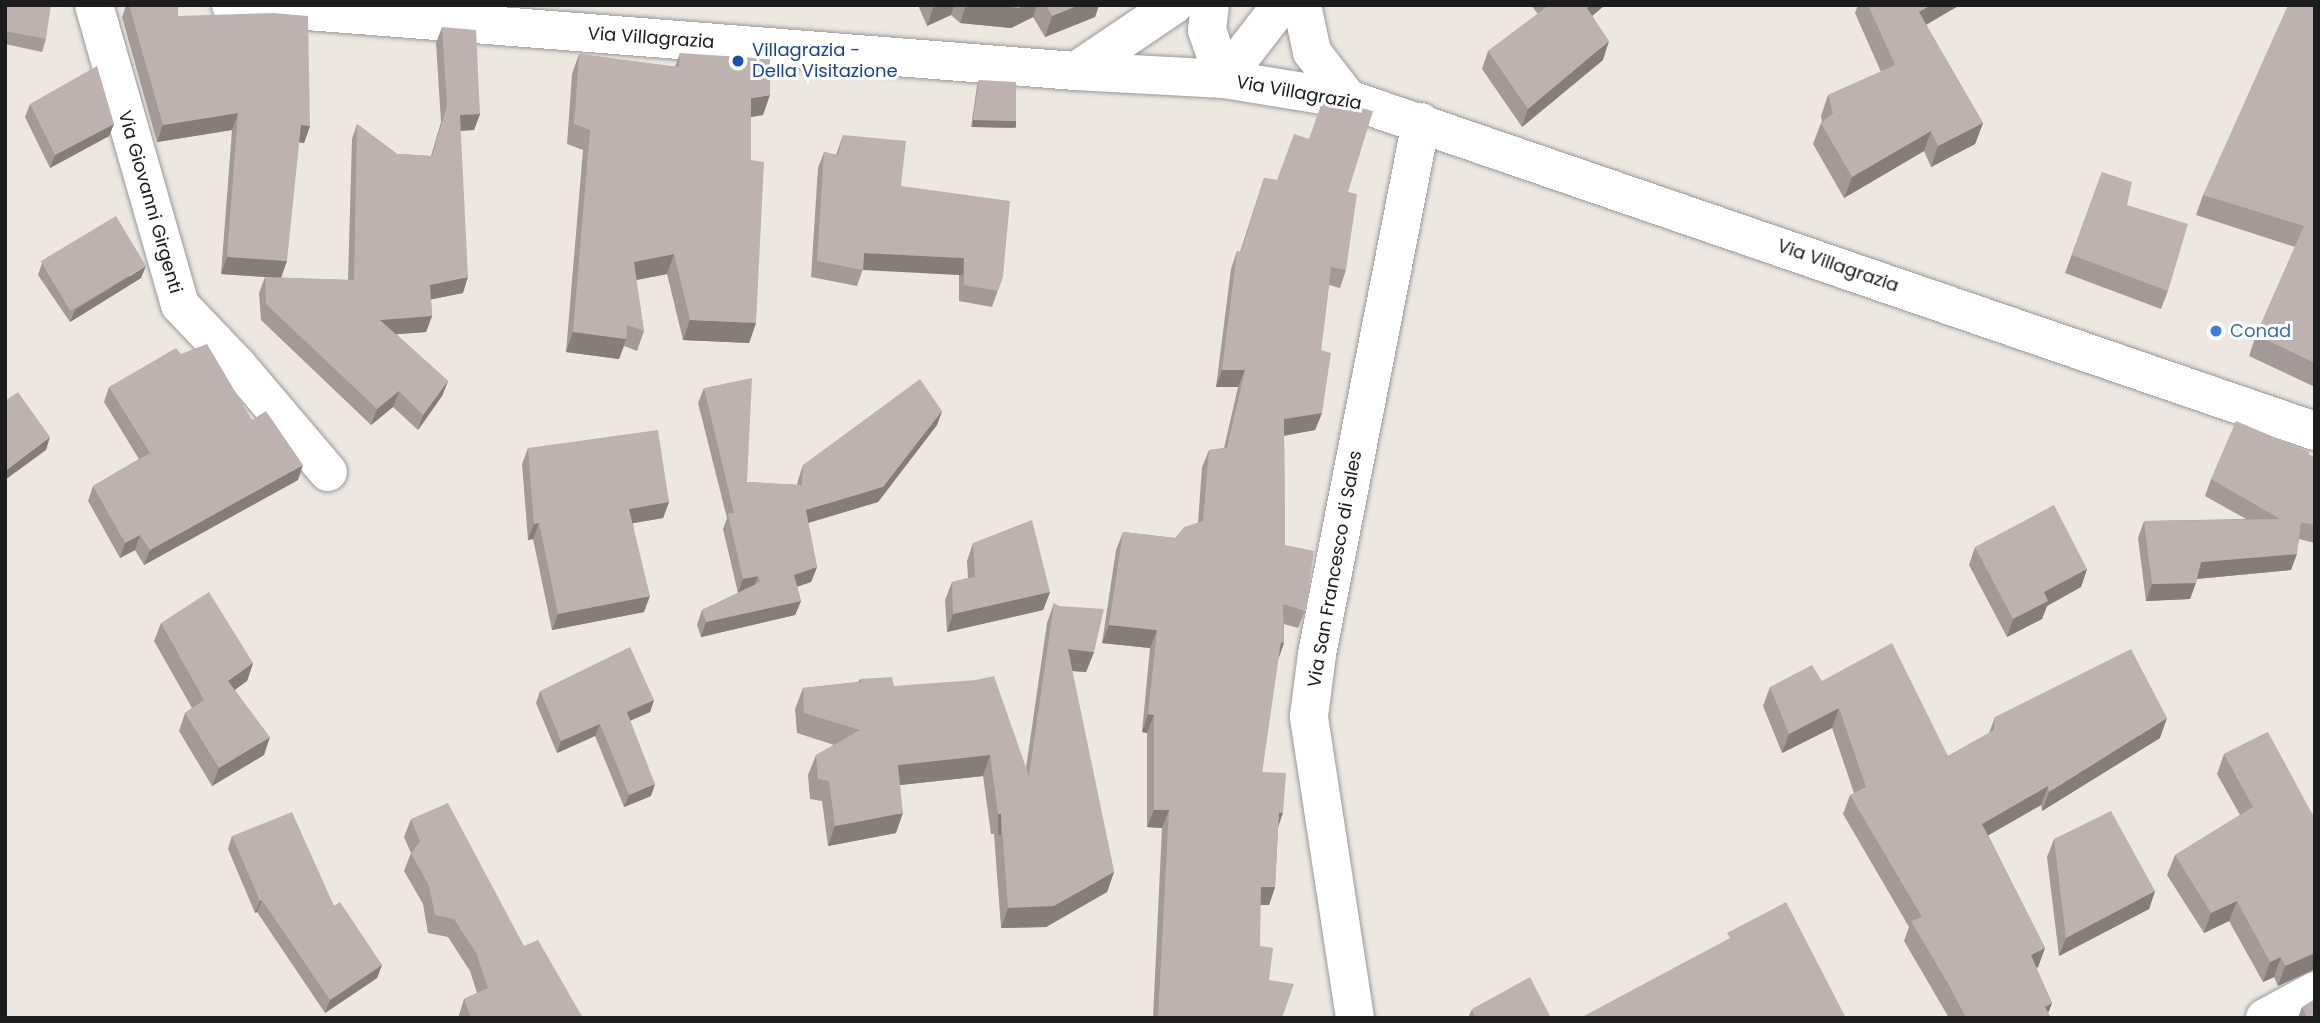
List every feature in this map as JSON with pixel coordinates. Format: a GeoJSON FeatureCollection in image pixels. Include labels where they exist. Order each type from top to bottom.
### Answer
{"type":"FeatureCollection","features":[{"type":"Feature","properties":{"kind":"street","name":"Via Giovanni Girgenti"},"geometry":{"type":"LineString","coordinates":[[94,5],[180,304],[238,366],[328,472]]}},
{"type":"Feature","properties":{"kind":"street","name":"Via Villagrazia"},"geometry":{"type":"LineString","coordinates":[[232,5],[1076,71],[1224,79],[1348,99],[2315,431]]}},
{"type":"Feature","properties":{"kind":"street"},"geometry":{"type":"LineString","coordinates":[[1076,71],[1174,5]]}},
{"type":"Feature","properties":{"kind":"street"},"geometry":{"type":"LineString","coordinates":[[1210,5],[1207,30],[1224,79]]}},
{"type":"Feature","properties":{"kind":"street"},"geometry":{"type":"LineString","coordinates":[[1224,79],[1281,5]]}},
{"type":"Feature","properties":{"kind":"street"},"geometry":{"type":"LineString","coordinates":[[1302,5],[1312,52],[1348,99]]}},
{"type":"Feature","properties":{"kind":"street","name":"Via San Francesco di Sales"},"geometry":{"type":"LineString","coordinates":[[1355,1018],[1309,716],[1317,654],[1421,122]]}},
{"type":"Feature","properties":{"kind":"street"},"geometry":{"type":"LineString","coordinates":[[2265,1018],[2315,991]]}},
{"type":"Feature","properties":{"kind":"building"},"geometry":{"type":"Polygon","coordinates":[[[5,5],[51,5],[46,39],[5,31],[5,5]]]}},
{"type":"Feature","properties":{"kind":"building"},"geometry":{"type":"Polygon","coordinates":[[[129,5],[178,5],[178,16],[273,13],[308,16],[310,126],[301,125],[287,261],[227,257],[238,113],[163,125],[129,5]]]}},
{"type":"Feature","properties":{"kind":"building"},"geometry":{"type":"Polygon","coordinates":[[[996,5],[1023,5],[1019,8],[996,5]]]}},
{"type":"Feature","properties":{"kind":"building"},"geometry":{"type":"Polygon","coordinates":[[[1046,5],[1079,5],[1052,16],[1046,5]]]}},
{"type":"Feature","properties":{"kind":"building"},"geometry":{"type":"Polygon","coordinates":[[[1549,5],[1590,5],[1587,8],[1609,41],[1528,109],[1488,51],[1549,5]]]}},
{"type":"Feature","properties":{"kind":"building"},"geometry":{"type":"Polygon","coordinates":[[[1868,5],[1931,5],[1919,12],[1983,123],[1938,146],[1931,131],[1852,177],[1821,123],[1833,113],[1828,95],[1895,65],[1868,5]]]}},
{"type":"Feature","properties":{"kind":"building"},"geometry":{"type":"Polygon","coordinates":[[[2288,5],[2315,5],[2315,363],[2256,335],[2304,226],[2203,195],[2288,5]]]}},
{"type":"Feature","properties":{"kind":"building"},"geometry":{"type":"Polygon","coordinates":[[[442,27],[476,30],[480,114],[460,115],[468,277],[430,285],[432,316],[380,320],[448,381],[423,415],[399,391],[377,409],[266,304],[265,277],[354,280],[357,124],[397,154],[432,156],[447,106],[442,27]]]}},
{"type":"Feature","properties":{"kind":"building"},"geometry":{"type":"Polygon","coordinates":[[[680,53],[770,59],[770,95],[751,98],[751,160],[764,162],[756,323],[690,320],[674,254],[634,262],[644,331],[627,325],[626,339],[573,332],[590,130],[574,124],[579,54],[679,67],[680,53]]]}},
{"type":"Feature","properties":{"kind":"building"},"geometry":{"type":"Polygon","coordinates":[[[97,66],[114,124],[55,155],[30,104],[97,66]]]}},
{"type":"Feature","properties":{"kind":"building"},"geometry":{"type":"Polygon","coordinates":[[[979,80],[1016,82],[1016,121],[973,120],[979,80]]]}},
{"type":"Feature","properties":{"kind":"building"},"geometry":{"type":"Polygon","coordinates":[[[1323,99],[1373,111],[1348,192],[1357,194],[1346,270],[1331,267],[1321,350],[1331,353],[1322,413],[1284,419],[1285,545],[1314,551],[1305,611],[1283,604],[1284,643],[1281,642],[1262,772],[1286,773],[1283,813],[1279,813],[1275,887],[1261,887],[1260,946],[1273,948],[1269,980],[1294,984],[1282,1018],[1158,1018],[1169,810],[1154,810],[1154,715],[1148,714],[1157,630],[1109,625],[1123,532],[1175,538],[1184,527],[1203,521],[1209,450],[1227,448],[1245,370],[1222,370],[1237,251],[1241,252],[1264,178],[1277,180],[1294,134],[1309,139],[1323,99]]]}},
{"type":"Feature","properties":{"kind":"building"},"geometry":{"type":"Polygon","coordinates":[[[843,135],[906,141],[901,186],[1010,201],[1003,276],[998,291],[964,285],[964,258],[864,253],[863,270],[817,261],[824,152],[838,155],[843,135]]]}},
{"type":"Feature","properties":{"kind":"building"},"geometry":{"type":"Polygon","coordinates":[[[2102,172],[2132,182],[2127,205],[2188,224],[2168,291],[2072,255],[2102,172]]]}},
{"type":"Feature","properties":{"kind":"building"},"geometry":{"type":"Polygon","coordinates":[[[116,216],[146,266],[70,311],[41,261],[116,216]]]}},
{"type":"Feature","properties":{"kind":"building"},"geometry":{"type":"Polygon","coordinates":[[[207,344],[252,420],[266,411],[303,465],[150,550],[140,535],[125,543],[93,486],[150,453],[109,387],[176,348],[181,354],[207,344]]]}},
{"type":"Feature","properties":{"kind":"building"},"geometry":{"type":"Polygon","coordinates":[[[752,378],[747,482],[802,485],[803,465],[920,379],[942,411],[883,487],[806,510],[817,567],[794,575],[801,601],[706,622],[702,610],[760,582],[758,576],[743,579],[728,514],[734,513],[704,388],[752,378]]]}},
{"type":"Feature","properties":{"kind":"building"},"geometry":{"type":"Polygon","coordinates":[[[18,392],[50,437],[5,471],[5,401],[18,392]]]}},
{"type":"Feature","properties":{"kind":"building"},"geometry":{"type":"Polygon","coordinates":[[[2236,421],[2315,457],[2315,525],[2301,522],[2297,554],[2201,562],[2196,583],[2152,584],[2144,521],[2280,519],[2211,479],[2236,421]]]}},
{"type":"Feature","properties":{"kind":"building"},"geometry":{"type":"Polygon","coordinates":[[[658,430],[669,502],[629,509],[650,596],[558,614],[539,523],[534,524],[528,448],[658,430]]]}},
{"type":"Feature","properties":{"kind":"building"},"geometry":{"type":"Polygon","coordinates":[[[2054,505],[2087,569],[2044,592],[2048,601],[2013,619],[1975,547],[2054,505]]]}},
{"type":"Feature","properties":{"kind":"building"},"geometry":{"type":"Polygon","coordinates":[[[1032,520],[1050,592],[953,614],[952,582],[975,577],[973,543],[1032,520]]]}},
{"type":"Feature","properties":{"kind":"building"},"geometry":{"type":"Polygon","coordinates":[[[209,592],[253,663],[228,681],[270,737],[219,768],[185,713],[204,700],[161,623],[209,592]]]}},
{"type":"Feature","properties":{"kind":"building"},"geometry":{"type":"Polygon","coordinates":[[[1054,603],[1059,606],[1104,609],[1094,652],[1068,649],[1114,872],[1054,906],[1008,908],[1001,814],[998,814],[990,755],[898,765],[903,813],[835,826],[829,781],[818,779],[816,755],[860,730],[804,713],[803,688],[861,682],[860,679],[892,677],[894,686],[976,680],[994,676],[1029,776],[1054,603]]]}},
{"type":"Feature","properties":{"kind":"building"},"geometry":{"type":"Polygon","coordinates":[[[1892,643],[1948,756],[1994,730],[1995,717],[2131,649],[2167,718],[2049,792],[2048,786],[1982,824],[2045,948],[2031,955],[2052,1003],[2045,1007],[2051,1018],[1966,1018],[1911,921],[1922,917],[1850,795],[1866,787],[1839,708],[1789,734],[1770,687],[1812,665],[1822,681],[1892,643]]]}},
{"type":"Feature","properties":{"kind":"building"},"geometry":{"type":"Polygon","coordinates":[[[630,647],[654,700],[627,712],[655,784],[629,795],[600,724],[561,741],[540,691],[630,647]]]}},
{"type":"Feature","properties":{"kind":"building"},"geometry":{"type":"Polygon","coordinates":[[[2268,732],[2315,819],[2315,953],[2285,966],[2281,957],[2270,962],[2237,901],[2211,913],[2175,855],[2253,807],[2224,754],[2268,732]]]}},
{"type":"Feature","properties":{"kind":"building"},"geometry":{"type":"Polygon","coordinates":[[[448,803],[524,946],[538,940],[583,1018],[471,1018],[464,999],[488,988],[476,953],[454,919],[435,915],[429,886],[411,853],[420,842],[411,819],[448,803]]]}},
{"type":"Feature","properties":{"kind":"building"},"geometry":{"type":"Polygon","coordinates":[[[2111,811],[2155,891],[2066,938],[2054,839],[2111,811]]]}},
{"type":"Feature","properties":{"kind":"building"},"geometry":{"type":"Polygon","coordinates":[[[292,812],[334,906],[340,902],[382,965],[330,1000],[262,900],[260,901],[232,836],[292,812]]]}},
{"type":"Feature","properties":{"kind":"building"},"geometry":{"type":"Polygon","coordinates":[[[1786,902],[1846,1018],[1580,1018],[1730,938],[1727,933],[1786,902]]]}},
{"type":"Feature","properties":{"kind":"building"},"geometry":{"type":"Polygon","coordinates":[[[1530,977],[1551,1018],[1476,1018],[1472,1009],[1530,977]]]}},
{"type":"Feature","properties":{"kind":"building"},"geometry":{"type":"Polygon","coordinates":[[[2315,999],[2315,1018],[2307,1018],[2302,1007],[2315,999]]]}},
{"type":"Feature","properties":{"kind":"place","name":"Villagrazia - Della Visitazione"},"geometry":{"type":"Point","coordinates":[738,61]}},
{"type":"Feature","properties":{"kind":"place","name":"Conad"},"geometry":{"type":"Point","coordinates":[2216,331]}}]}
